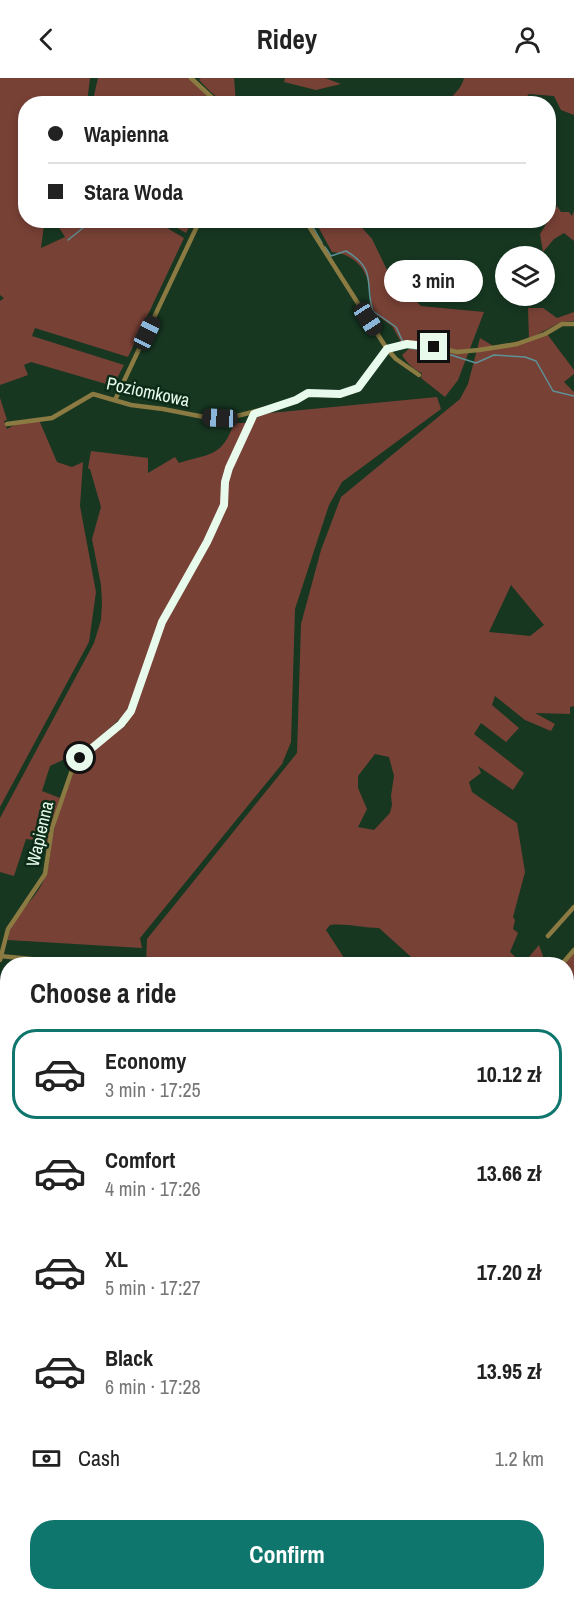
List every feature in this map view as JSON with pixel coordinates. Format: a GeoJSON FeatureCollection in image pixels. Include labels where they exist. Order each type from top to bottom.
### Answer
{"type":"FeatureCollection","features":[{"type":"Feature","properties":{"kind":"street"},"geometry":{"type":"LineString","coordinates":[[191,78],[210,96]]}},
{"type":"Feature","properties":{"kind":"street"},"geometry":{"type":"LineString","coordinates":[[115,400],[196,228]]}},
{"type":"Feature","properties":{"kind":"street"},"geometry":{"type":"LineString","coordinates":[[310,228],[387,349],[396,359],[419,375]]}},
{"type":"Feature","properties":{"kind":"street"},"geometry":{"type":"LineString","coordinates":[[254,414],[296,400],[308,393],[340,394],[358,388],[387,349],[399,345],[421,344],[457,352],[473,351],[517,344],[545,334],[562,324],[574,324]]}},
{"type":"Feature","properties":{"kind":"street","name":"Poziomkowa"},"geometry":{"type":"LineString","coordinates":[[7,424],[43,420],[61,414],[87,396],[97,394],[131,405],[204,417],[228,418],[254,414]]}},
{"type":"Feature","properties":{"kind":"street","name":"Wapienna"},"geometry":{"type":"LineString","coordinates":[[0,957],[8,929],[45,874],[52,828],[73,767],[80,758],[128,718],[162,622],[207,542],[224,505],[225,482],[229,468],[254,414]]}},
{"type":"Feature","properties":{"kind":"street"},"geometry":{"type":"LineString","coordinates":[[548,936],[574,907]]}},
{"type":"Feature","properties":{"kind":"shaded area"},"geometry":{"type":"Polygon","coordinates":[[[0,78],[90,78],[88,96],[18,96],[18,228],[44,228],[41,248],[65,237],[59,228],[167,228],[184,238],[128,357],[35,328],[32,336],[124,365],[113,386],[31,362],[24,365],[28,375],[0,385],[0,301],[4,298],[0,295],[0,78]]]}},
{"type":"Feature","properties":{"kind":"shaded area"},"geometry":{"type":"Polygon","coordinates":[[[98,78],[189,78],[207,96],[94,96],[98,78]]]}},
{"type":"Feature","properties":{"kind":"shaded area"},"geometry":{"type":"Polygon","coordinates":[[[201,78],[234,78],[235,96],[216,96],[199,80],[201,78]]]}},
{"type":"Feature","properties":{"kind":"shaded area"},"geometry":{"type":"Polygon","coordinates":[[[285,78],[325,78],[341,84],[316,90],[284,82],[285,78]]]}},
{"type":"Feature","properties":{"kind":"shaded area"},"geometry":{"type":"Polygon","coordinates":[[[464,78],[574,78],[574,115],[561,110],[556,96],[529,94],[527,96],[453,96],[464,78]]]}},
{"type":"Feature","properties":{"kind":"shaded area"},"geometry":{"type":"Polygon","coordinates":[[[557,206],[561,212],[569,212],[572,216],[574,211],[574,241],[564,233],[548,246],[542,246],[540,234],[544,228],[556,228],[557,206]]]}},
{"type":"Feature","properties":{"kind":"shaded area"},"geometry":{"type":"Polygon","coordinates":[[[177,228],[188,228],[186,233],[177,228]]]}},
{"type":"Feature","properties":{"kind":"shaded area"},"geometry":{"type":"Polygon","coordinates":[[[319,228],[362,228],[372,239],[389,274],[421,306],[484,312],[458,380],[445,397],[421,378],[422,373],[410,366],[402,355],[410,348],[410,343],[401,342],[392,326],[375,314],[369,315],[367,306],[371,302],[369,284],[362,268],[350,257],[332,252],[319,228]]]}},
{"type":"Feature","properties":{"kind":"shaded area"},"geometry":{"type":"Polygon","coordinates":[[[528,308],[543,308],[557,318],[574,312],[574,321],[561,322],[529,339],[528,308]]]}},
{"type":"Feature","properties":{"kind":"shaded area"},"geometry":{"type":"Polygon","coordinates":[[[547,334],[574,370],[574,374],[564,382],[574,392],[574,706],[570,707],[570,714],[535,713],[555,724],[551,731],[525,720],[495,696],[492,705],[519,728],[506,742],[481,723],[474,734],[524,773],[513,790],[478,766],[481,773],[469,782],[472,792],[517,823],[525,872],[513,917],[515,920],[513,929],[518,933],[510,952],[515,957],[411,957],[379,928],[330,925],[326,930],[343,957],[146,957],[147,939],[297,753],[301,624],[321,550],[341,497],[460,399],[468,384],[480,338],[495,347],[547,334]],[[511,585],[489,632],[530,636],[544,625],[511,585]],[[375,754],[358,776],[358,788],[367,809],[358,827],[374,830],[390,813],[394,776],[389,757],[375,754]]]}},
{"type":"Feature","properties":{"kind":"shaded area"},"geometry":{"type":"Polygon","coordinates":[[[437,397],[441,409],[342,482],[329,505],[295,609],[291,742],[282,764],[140,938],[142,948],[8,940],[12,925],[35,895],[46,874],[57,819],[75,768],[81,759],[122,725],[127,725],[125,722],[164,623],[218,526],[225,505],[227,481],[231,468],[253,423],[260,414],[437,397]]]}},
{"type":"Feature","properties":{"kind":"shaded area"},"geometry":{"type":"Polygon","coordinates":[[[0,398],[7,420],[4,421],[7,429],[14,425],[39,420],[57,462],[72,467],[83,462],[80,506],[96,592],[89,642],[0,807],[0,398]]]}},
{"type":"Feature","properties":{"kind":"shaded area"},"geometry":{"type":"Polygon","coordinates":[[[234,423],[248,423],[229,465],[222,504],[215,524],[169,608],[131,704],[124,715],[77,758],[65,759],[50,766],[42,791],[60,798],[48,842],[26,839],[14,876],[0,872],[0,818],[94,643],[101,620],[101,585],[92,539],[101,507],[88,468],[91,451],[148,458],[148,473],[175,457],[179,463],[214,452],[225,442],[234,423]]]}},
{"type":"Feature","properties":{"kind":"shaded area"},"geometry":{"type":"Polygon","coordinates":[[[539,945],[543,957],[529,957],[539,945]]]}},
{"type":"Feature","properties":{"kind":"waterway"},"geometry":{"type":"LineString","coordinates":[[68,240],[83,228]]}},
{"type":"Feature","properties":{"kind":"waterway"},"geometry":{"type":"LineString","coordinates":[[314,228],[322,243]]}},
{"type":"Feature","properties":{"kind":"waterway"},"geometry":{"type":"LineString","coordinates":[[325,247],[331,256],[346,251],[362,265],[368,278],[373,311],[396,327],[403,342]]}},
{"type":"Feature","properties":{"kind":"waterway"},"geometry":{"type":"LineString","coordinates":[[404,347],[451,355],[476,363],[494,355],[525,357],[536,361],[553,391],[574,396]]}},
{"type":"Feature","properties":{"kind":"route"},"geometry":{"type":"LineString","coordinates":[[80,758],[128,718],[162,622],[207,542],[224,505],[225,482],[229,468],[254,414],[296,400],[308,393],[340,394],[358,388],[387,349],[407,344],[434,347]]}}]}
